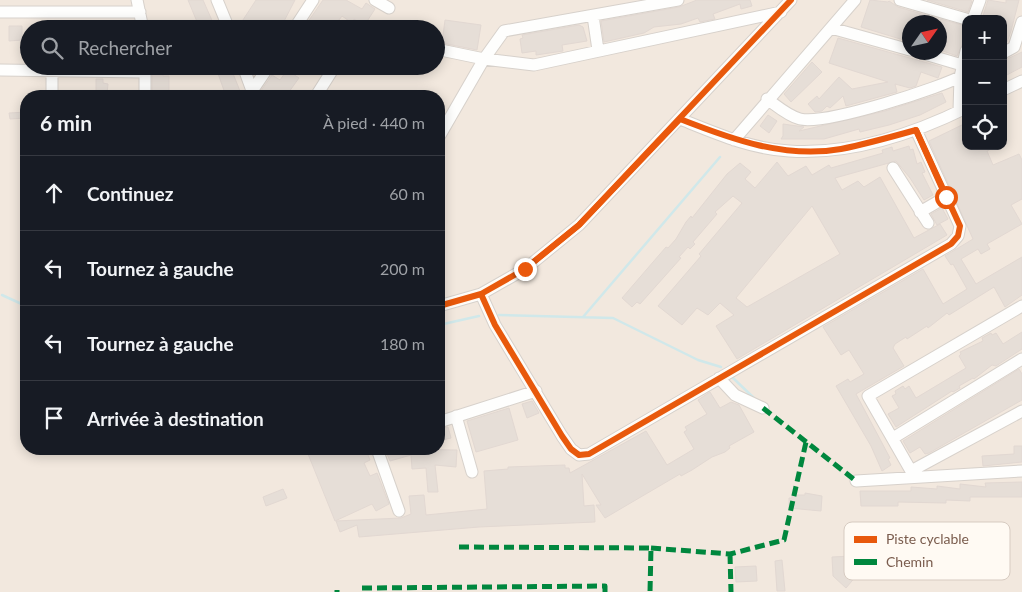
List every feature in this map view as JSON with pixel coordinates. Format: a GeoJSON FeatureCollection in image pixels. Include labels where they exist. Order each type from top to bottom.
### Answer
{"type":"FeatureCollection","features":[{"type":"Feature","properties":{"kind":"street"},"geometry":{"type":"LineString","coordinates":[[137,0],[141,20]]}},
{"type":"Feature","properties":{"kind":"street"},"geometry":{"type":"LineString","coordinates":[[217,0],[225,20]]}},
{"type":"Feature","properties":{"kind":"street"},"geometry":{"type":"LineString","coordinates":[[300,20],[313,0]]}},
{"type":"Feature","properties":{"kind":"street"},"geometry":{"type":"LineString","coordinates":[[375,0],[389,8]]}},
{"type":"Feature","properties":{"kind":"street"},"geometry":{"type":"LineString","coordinates":[[445,127],[484,59],[504,31],[678,0]]}},
{"type":"Feature","properties":{"kind":"street"},"geometry":{"type":"LineString","coordinates":[[445,304],[481,294],[525,269],[579,225],[781,12],[790,0]]}},
{"type":"Feature","properties":{"kind":"street"},"geometry":{"type":"LineString","coordinates":[[734,140],[767,99],[856,0]]}},
{"type":"Feature","properties":{"kind":"street"},"geometry":{"type":"LineString","coordinates":[[900,0],[962,18]]}},
{"type":"Feature","properties":{"kind":"street"},"geometry":{"type":"LineString","coordinates":[[975,15],[980,0]]}},
{"type":"Feature","properties":{"kind":"street"},"geometry":{"type":"LineString","coordinates":[[0,12],[140,12]]}},
{"type":"Feature","properties":{"kind":"street"},"geometry":{"type":"LineString","coordinates":[[445,51],[484,59],[534,65],[781,12]]}},
{"type":"Feature","properties":{"kind":"street"},"geometry":{"type":"LineString","coordinates":[[592,16],[598,50]]}},
{"type":"Feature","properties":{"kind":"street"},"geometry":{"type":"LineString","coordinates":[[1018,45],[1022,22]]}},
{"type":"Feature","properties":{"kind":"street"},"geometry":{"type":"LineString","coordinates":[[831,28],[902,48]]}},
{"type":"Feature","properties":{"kind":"street"},"geometry":{"type":"LineString","coordinates":[[936,60],[962,72]]}},
{"type":"Feature","properties":{"kind":"street"},"geometry":{"type":"LineString","coordinates":[[0,70],[20,71]]}},
{"type":"Feature","properties":{"kind":"street"},"geometry":{"type":"LineString","coordinates":[[767,99],[800,119],[820,120],[911,96],[962,72]]}},
{"type":"Feature","properties":{"kind":"street"},"geometry":{"type":"LineString","coordinates":[[52,75],[52,90]]}},
{"type":"Feature","properties":{"kind":"street"},"geometry":{"type":"LineString","coordinates":[[145,75],[145,90]]}},
{"type":"Feature","properties":{"kind":"street"},"geometry":{"type":"LineString","coordinates":[[246,75],[252,90]]}},
{"type":"Feature","properties":{"kind":"street"},"geometry":{"type":"LineString","coordinates":[[255,90],[264,75]]}},
{"type":"Feature","properties":{"kind":"street"},"geometry":{"type":"LineString","coordinates":[[320,90],[330,75]]}},
{"type":"Feature","properties":{"kind":"street"},"geometry":{"type":"LineString","coordinates":[[1007,88],[1022,81]]}},
{"type":"Feature","properties":{"kind":"street"},"geometry":{"type":"LineString","coordinates":[[680,119],[734,140],[789,151],[839,149],[916,130],[962,110]]}},
{"type":"Feature","properties":{"kind":"street"},"geometry":{"type":"LineString","coordinates":[[481,294],[495,325],[562,436],[571,449],[579,455],[589,454],[951,244],[958,236],[960,226],[916,130]]}},
{"type":"Feature","properties":{"kind":"street"},"geometry":{"type":"LineString","coordinates":[[893,168],[928,223]]}},
{"type":"Feature","properties":{"kind":"street"},"geometry":{"type":"LineString","coordinates":[[920,212],[946,197]]}},
{"type":"Feature","properties":{"kind":"street"},"geometry":{"type":"LineString","coordinates":[[1022,306],[868,396],[911,471],[1022,411]]}},
{"type":"Feature","properties":{"kind":"street"},"geometry":{"type":"LineString","coordinates":[[893,438],[1022,359]]}},
{"type":"Feature","properties":{"kind":"street"},"geometry":{"type":"LineString","coordinates":[[719,378],[735,395],[763,408]]}},
{"type":"Feature","properties":{"kind":"street"},"geometry":{"type":"LineString","coordinates":[[445,420],[536,391]]}},
{"type":"Feature","properties":{"kind":"street"},"geometry":{"type":"LineString","coordinates":[[456,416],[472,472]]}},
{"type":"Feature","properties":{"kind":"street"},"geometry":{"type":"LineString","coordinates":[[379,455],[399,511]]}},
{"type":"Feature","properties":{"kind":"street"},"geometry":{"type":"LineString","coordinates":[[856,482],[1022,472]]}},
{"type":"Feature","properties":{"kind":"shaded area"},"geometry":{"type":"Polygon","coordinates":[[[0,0],[1022,0],[1022,592],[0,592],[0,0]]]}},
{"type":"Feature","properties":{"kind":"building"},"geometry":{"type":"Polygon","coordinates":[[[188,0],[203,0],[212,20],[196,20],[188,0]]]}},
{"type":"Feature","properties":{"kind":"building"},"geometry":{"type":"Polygon","coordinates":[[[256,0],[295,0],[285,20],[243,20],[256,0]]]}},
{"type":"Feature","properties":{"kind":"building"},"geometry":{"type":"Polygon","coordinates":[[[323,0],[346,0],[362,9],[366,3],[375,9],[368,20],[348,20],[342,16],[339,20],[309,20],[323,0]]]}},
{"type":"Feature","properties":{"kind":"building"},"geometry":{"type":"Polygon","coordinates":[[[697,0],[750,0],[752,6],[741,9],[740,4],[713,14],[715,19],[700,22],[698,18],[681,24],[654,27],[644,33],[604,42],[601,21],[679,7],[697,0]]]}},
{"type":"Feature","properties":{"kind":"building"},"geometry":{"type":"Polygon","coordinates":[[[870,0],[889,1],[898,7],[925,15],[902,15],[902,40],[861,27],[870,0]]]}},
{"type":"Feature","properties":{"kind":"building"},"geometry":{"type":"Polygon","coordinates":[[[927,0],[970,0],[972,1],[968,12],[927,0]]]}},
{"type":"Feature","properties":{"kind":"building"},"geometry":{"type":"Polygon","coordinates":[[[988,0],[1006,3],[1006,0],[1019,0],[1007,42],[1007,15],[983,15],[988,0]]]}},
{"type":"Feature","properties":{"kind":"building"},"geometry":{"type":"Polygon","coordinates":[[[445,20],[481,25],[477,50],[445,44],[445,20]]]}},
{"type":"Feature","properties":{"kind":"building"},"geometry":{"type":"Polygon","coordinates":[[[947,21],[962,25],[962,45],[957,56],[947,52],[947,21]]]}},
{"type":"Feature","properties":{"kind":"building"},"geometry":{"type":"Polygon","coordinates":[[[579,25],[583,27],[587,41],[562,45],[563,51],[536,55],[536,51],[522,53],[520,39],[523,38],[522,35],[579,25]]]}},
{"type":"Feature","properties":{"kind":"building"},"geometry":{"type":"Polygon","coordinates":[[[9,26],[20,26],[20,40],[9,41],[9,26]]]}},
{"type":"Feature","properties":{"kind":"building"},"geometry":{"type":"Polygon","coordinates":[[[838,38],[902,56],[902,60],[917,60],[942,67],[938,78],[921,72],[916,86],[910,88],[895,84],[897,92],[846,106],[843,96],[830,108],[827,106],[822,111],[815,112],[808,104],[817,96],[819,99],[839,77],[852,89],[888,82],[829,63],[838,38]]]}},
{"type":"Feature","properties":{"kind":"building"},"geometry":{"type":"Polygon","coordinates":[[[1022,52],[1022,67],[1007,75],[1007,59],[1022,52]]]}},
{"type":"Feature","properties":{"kind":"building"},"geometry":{"type":"Polygon","coordinates":[[[812,62],[822,72],[791,102],[784,94],[812,62]]]}},
{"type":"Feature","properties":{"kind":"building"},"geometry":{"type":"Polygon","coordinates":[[[152,75],[169,76],[169,90],[152,90],[152,75]]]}},
{"type":"Feature","properties":{"kind":"building"},"geometry":{"type":"Polygon","coordinates":[[[218,75],[234,75],[240,90],[224,90],[218,75]]]}},
{"type":"Feature","properties":{"kind":"building"},"geometry":{"type":"Polygon","coordinates":[[[272,75],[280,80],[284,75],[294,75],[299,78],[290,90],[261,90],[272,75]]]}},
{"type":"Feature","properties":{"kind":"building"},"geometry":{"type":"Polygon","coordinates":[[[96,79],[103,79],[103,83],[108,84],[107,90],[96,90],[96,79]]]}},
{"type":"Feature","properties":{"kind":"building"},"geometry":{"type":"Polygon","coordinates":[[[942,93],[946,102],[920,115],[889,125],[860,132],[859,129],[824,139],[781,139],[783,136],[783,124],[804,127],[799,131],[885,111],[942,93]]]}},
{"type":"Feature","properties":{"kind":"building"},"geometry":{"type":"Polygon","coordinates":[[[20,112],[20,118],[10,119],[9,113],[20,112]]]}},
{"type":"Feature","properties":{"kind":"building"},"geometry":{"type":"Polygon","coordinates":[[[768,115],[777,121],[769,133],[760,126],[768,115]]]}},
{"type":"Feature","properties":{"kind":"building"},"geometry":{"type":"Polygon","coordinates":[[[962,125],[962,150],[989,150],[987,151],[993,165],[1019,154],[1022,160],[1022,199],[1011,205],[1022,224],[987,244],[990,249],[981,254],[978,249],[961,259],[976,284],[1022,257],[1022,295],[1005,307],[994,287],[949,315],[947,313],[928,328],[927,326],[907,339],[906,337],[895,344],[893,348],[904,366],[856,394],[890,458],[888,459],[891,465],[882,471],[871,446],[836,386],[848,379],[850,382],[864,374],[849,350],[841,355],[823,327],[923,269],[943,304],[967,289],[953,264],[951,265],[945,256],[973,239],[929,141],[962,125]]]}},
{"type":"Feature","properties":{"kind":"building"},"geometry":{"type":"Polygon","coordinates":[[[909,146],[910,150],[913,149],[917,164],[921,162],[925,172],[922,173],[933,195],[924,200],[896,161],[835,178],[842,190],[858,181],[864,187],[880,177],[914,238],[940,224],[947,235],[737,359],[716,326],[734,315],[720,303],[708,315],[697,308],[682,325],[658,306],[701,256],[699,254],[742,203],[733,196],[715,212],[717,214],[693,242],[695,244],[690,249],[688,247],[679,257],[681,258],[640,304],[637,302],[632,307],[622,298],[666,247],[668,248],[676,239],[686,222],[691,216],[692,218],[727,174],[740,163],[751,172],[745,179],[755,188],[777,162],[788,176],[806,166],[812,175],[829,165],[831,168],[883,153],[882,150],[892,147],[893,151],[909,146]],[[812,206],[736,298],[747,307],[840,254],[812,206]]]}},
{"type":"Feature","properties":{"kind":"building"},"geometry":{"type":"Polygon","coordinates":[[[942,208],[948,219],[937,225],[931,214],[942,208]]]}},
{"type":"Feature","properties":{"kind":"building"},"geometry":{"type":"Polygon","coordinates":[[[1022,332],[1022,349],[996,366],[992,365],[974,379],[959,386],[960,388],[952,391],[896,427],[888,414],[899,408],[892,396],[896,394],[895,391],[903,386],[905,389],[909,386],[916,398],[966,368],[959,356],[960,352],[983,341],[982,338],[991,333],[992,335],[996,333],[1003,344],[1022,332]]]}},
{"type":"Feature","properties":{"kind":"building"},"geometry":{"type":"Polygon","coordinates":[[[1019,369],[1022,374],[1022,400],[929,453],[925,454],[920,447],[910,453],[903,441],[1019,369]]]}},
{"type":"Feature","properties":{"kind":"building"},"geometry":{"type":"Polygon","coordinates":[[[710,392],[720,408],[731,402],[739,405],[754,432],[729,446],[730,448],[725,452],[712,457],[681,476],[680,474],[605,518],[596,505],[601,505],[582,474],[584,506],[594,505],[595,522],[479,527],[359,537],[357,525],[340,532],[336,521],[401,518],[411,514],[409,496],[424,495],[426,515],[487,509],[484,471],[508,469],[508,467],[565,465],[565,468],[569,468],[570,473],[646,431],[667,465],[694,449],[684,432],[687,430],[685,427],[707,414],[698,400],[710,392]]]}},
{"type":"Feature","properties":{"kind":"building"},"geometry":{"type":"Polygon","coordinates":[[[532,401],[539,413],[527,418],[522,404],[532,401]]]}},
{"type":"Feature","properties":{"kind":"building"},"geometry":{"type":"Polygon","coordinates":[[[509,408],[518,440],[476,452],[467,421],[509,408]]]}},
{"type":"Feature","properties":{"kind":"building"},"geometry":{"type":"Polygon","coordinates":[[[448,427],[451,438],[445,440],[445,428],[448,427]]]}},
{"type":"Feature","properties":{"kind":"building"},"geometry":{"type":"Polygon","coordinates":[[[1014,446],[1022,446],[1022,462],[983,466],[982,456],[1014,454],[1014,446]]]}},
{"type":"Feature","properties":{"kind":"building"},"geometry":{"type":"Polygon","coordinates":[[[445,450],[457,450],[456,467],[435,465],[438,492],[428,492],[426,468],[412,469],[411,455],[445,455],[445,450]]]}},
{"type":"Feature","properties":{"kind":"building"},"geometry":{"type":"Polygon","coordinates":[[[308,455],[368,455],[370,460],[364,463],[370,476],[377,473],[389,504],[376,511],[372,504],[335,521],[308,455]]]}},
{"type":"Feature","properties":{"kind":"building"},"geometry":{"type":"Polygon","coordinates":[[[388,455],[411,455],[390,461],[388,455]]]}},
{"type":"Feature","properties":{"kind":"building"},"geometry":{"type":"Polygon","coordinates":[[[1022,482],[1022,497],[970,497],[970,501],[946,500],[946,503],[898,502],[898,506],[861,506],[860,491],[911,491],[911,487],[937,489],[937,486],[960,489],[960,484],[986,487],[985,483],[1022,482]]]}},
{"type":"Feature","properties":{"kind":"building"},"geometry":{"type":"Polygon","coordinates":[[[283,489],[287,498],[266,506],[263,497],[283,489]]]}},
{"type":"Feature","properties":{"kind":"building"},"geometry":{"type":"Polygon","coordinates":[[[805,493],[822,496],[821,511],[789,508],[789,498],[792,498],[792,495],[805,495],[805,493]]]}},
{"type":"Feature","properties":{"kind":"building"},"geometry":{"type":"Polygon","coordinates":[[[844,556],[844,580],[853,580],[846,588],[833,576],[832,557],[844,556]]]}},
{"type":"Feature","properties":{"kind":"building"},"geometry":{"type":"Polygon","coordinates":[[[782,560],[785,591],[777,591],[775,561],[782,560]]]}},
{"type":"Feature","properties":{"kind":"building"},"geometry":{"type":"Polygon","coordinates":[[[756,566],[757,581],[736,582],[735,567],[756,566]]]}},
{"type":"Feature","properties":{"kind":"waterway"},"geometry":{"type":"LineString","coordinates":[[583,317],[720,157]]}},
{"type":"Feature","properties":{"kind":"waterway"},"geometry":{"type":"LineString","coordinates":[[2,295],[20,303]]}},
{"type":"Feature","properties":{"kind":"waterway"},"geometry":{"type":"LineString","coordinates":[[499,315],[613,318],[698,360],[721,367]]}},
{"type":"Feature","properties":{"kind":"waterway"},"geometry":{"type":"LineString","coordinates":[[445,324],[479,316]]}},
{"type":"Feature","properties":{"kind":"waterway"},"geometry":{"type":"LineString","coordinates":[[733,378],[754,398]]}},
{"type":"Feature","properties":{"kind":"marked path"},"geometry":{"type":"LineString","coordinates":[[763,408],[856,481]]}},
{"type":"Feature","properties":{"kind":"marked path"},"geometry":{"type":"LineString","coordinates":[[651,548],[730,554],[784,540],[806,442]]}},
{"type":"Feature","properties":{"kind":"marked path"},"geometry":{"type":"LineString","coordinates":[[459,547],[651,548],[650,592]]}},
{"type":"Feature","properties":{"kind":"marked path"},"geometry":{"type":"LineString","coordinates":[[730,554],[731,592]]}},
{"type":"Feature","properties":{"kind":"marked path"},"geometry":{"type":"LineString","coordinates":[[362,588],[605,586],[605,592]]}},
{"type":"Feature","properties":{"kind":"cycle path"},"geometry":{"type":"LineString","coordinates":[[445,304],[481,294],[525,269],[579,225],[791,0]]}},
{"type":"Feature","properties":{"kind":"cycle path"},"geometry":{"type":"LineString","coordinates":[[481,294],[495,325],[562,436],[571,449],[579,455],[589,454],[951,244],[958,236],[960,226],[916,130]]}},
{"type":"Feature","properties":{"kind":"route"},"geometry":{"type":"LineString","coordinates":[[525,269],[579,225],[680,119],[734,140],[789,151],[839,149],[916,130],[946,197]]}}]}
